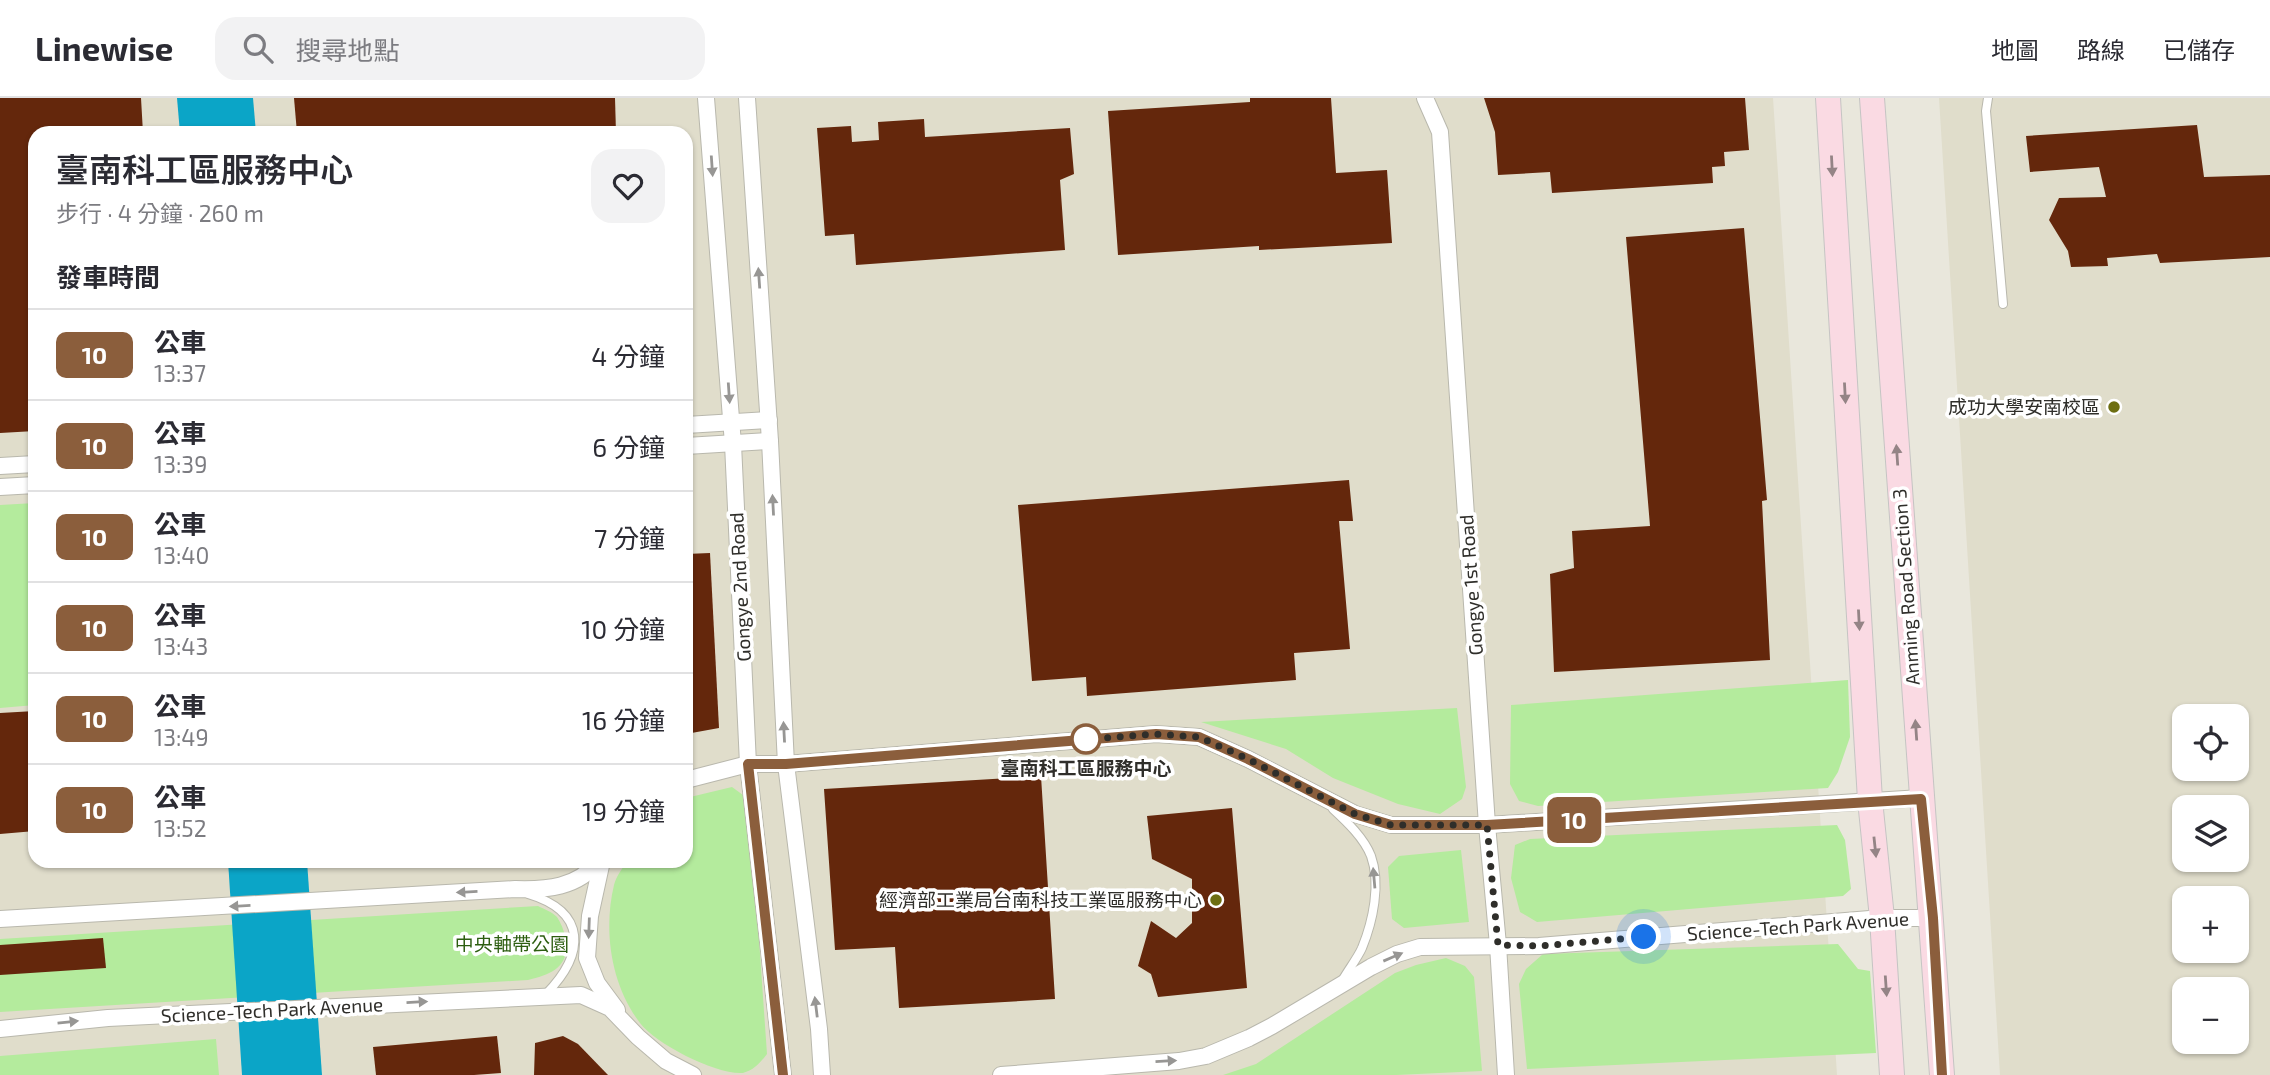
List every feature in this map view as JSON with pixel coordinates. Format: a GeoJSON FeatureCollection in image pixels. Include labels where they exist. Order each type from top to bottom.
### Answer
{"type":"FeatureCollection","features":[{"type":"Feature","properties":{"kind":"main road"},"geometry":{"type":"LineString","coordinates":[[1828,98],[1870,800],[1882,918],[1892,1075]]}},
{"type":"Feature","properties":{"kind":"main road","name":"Anming Road Section 3"},"geometry":{"type":"LineString","coordinates":[[1871,98],[1921,799],[1933,918],[1942,1075]]}},
{"type":"Feature","properties":{"kind":"street","name":"Gongye 2nd Road"},"geometry":{"type":"LineString","coordinates":[[706,98],[733,444],[748,764],[783,1075]]}},
{"type":"Feature","properties":{"kind":"street","name":"Gongye 2nd Road"},"geometry":{"type":"LineString","coordinates":[[747,98],[769,420],[786,764],[819,1030],[822,1075]]}},
{"type":"Feature","properties":{"kind":"street","name":"Gongye 1st Road"},"geometry":{"type":"LineString","coordinates":[[1425,98],[1440,132],[1506,1075]]}},
{"type":"Feature","properties":{"kind":"street"},"geometry":{"type":"LineString","coordinates":[[693,425],[769,420]]}},
{"type":"Feature","properties":{"kind":"street"},"geometry":{"type":"LineString","coordinates":[[693,446],[770,441]]}},
{"type":"Feature","properties":{"kind":"street"},"geometry":{"type":"LineString","coordinates":[[0,466],[28,464]]}},
{"type":"Feature","properties":{"kind":"street"},"geometry":{"type":"LineString","coordinates":[[0,487],[28,485]]}},
{"type":"Feature","properties":{"kind":"street","name":"Science-Tech Park Avenue"},"geometry":{"type":"LineString","coordinates":[[693,778],[748,764],[786,764],[1156,734],[1199,737],[1248,759],[1322,799],[1355,814],[1391,825],[1487,825],[1921,799]]}},
{"type":"Feature","properties":{"kind":"street","name":"Science-Tech Park Avenue"},"geometry":{"type":"LineString","coordinates":[[0,919],[515,889],[547,890],[581,879],[593,868]]}},
{"type":"Feature","properties":{"kind":"street","name":"Science-Tech Park Avenue"},"geometry":{"type":"LineString","coordinates":[[600,868],[590,916],[587,958],[597,983],[638,1037]]}},
{"type":"Feature","properties":{"kind":"street","name":"Science-Tech Park Avenue"},"geometry":{"type":"LineString","coordinates":[[1001,1075],[1179,1061],[1206,1056],[1272,1026],[1388,958],[1420,947],[1539,946],[1882,918],[1933,918]]}},
{"type":"Feature","properties":{"kind":"street","name":"Science-Tech Park Avenue"},"geometry":{"type":"LineString","coordinates":[[0,1029],[108,1018],[581,995],[610,1007],[638,1037],[666,1061],[693,1075]]}},
{"type":"Feature","properties":{"kind":"lane"},"geometry":{"type":"LineString","coordinates":[[1988,98],[1986,111],[2003,304]]}},
{"type":"Feature","properties":{"kind":"lane","name":"Science-Tech Park Avenue"},"geometry":{"type":"LineString","coordinates":[[1322,799],[1349,824],[1360,839],[1370,855],[1375,876],[1375,901],[1362,948],[1338,986]]}},
{"type":"Feature","properties":{"kind":"lane","name":"Science-Tech Park Avenue"},"geometry":{"type":"LineString","coordinates":[[515,889],[544,898],[561,909],[573,927],[574,947],[569,965],[561,979],[544,996]]}},
{"type":"Feature","properties":{"kind":"shaded area"},"geometry":{"type":"Polygon","coordinates":[[[0,98],[1773,98],[1837,1075],[0,1075],[0,98]]]}},
{"type":"Feature","properties":{"kind":"shaded area","name":"成功大學安南校區"},"geometry":{"type":"Polygon","coordinates":[[[1939,98],[2270,98],[2270,1075],[2000,1075],[1939,98]]]}},
{"type":"Feature","properties":{"kind":"green space"},"geometry":{"type":"Polygon","coordinates":[[[28,503],[28,706],[0,708],[0,505],[28,503]]]}},
{"type":"Feature","properties":{"kind":"green space"},"geometry":{"type":"Polygon","coordinates":[[[1848,680],[1850,737],[1838,772],[1828,788],[1538,806],[1519,801],[1510,784],[1511,705],[1848,680]]]}},
{"type":"Feature","properties":{"kind":"green space"},"geometry":{"type":"Polygon","coordinates":[[[1457,708],[1466,787],[1462,799],[1440,814],[1398,804],[1333,778],[1286,749],[1201,722],[1457,708]]]}},
{"type":"Feature","properties":{"kind":"green space","name":"中央軸帶公園"},"geometry":{"type":"Polygon","coordinates":[[[732,787],[743,795],[750,811],[767,1054],[756,1066],[743,1073],[718,1069],[687,1057],[648,1031],[630,1008],[622,992],[612,957],[609,921],[611,903],[614,885],[622,868],[693,868],[693,796],[732,787]]]}},
{"type":"Feature","properties":{"kind":"green space"},"geometry":{"type":"Polygon","coordinates":[[[1837,825],[1845,840],[1851,889],[1843,896],[1537,922],[1520,912],[1511,878],[1515,845],[1530,839],[1837,825]]]}},
{"type":"Feature","properties":{"kind":"green space"},"geometry":{"type":"Polygon","coordinates":[[[1461,850],[1469,922],[1404,928],[1392,919],[1388,867],[1399,856],[1461,850]]]}},
{"type":"Feature","properties":{"kind":"green space","name":"中央軸帶公園"},"geometry":{"type":"Polygon","coordinates":[[[538,906],[553,914],[560,922],[565,937],[566,955],[563,962],[552,972],[528,980],[0,1012],[0,939],[538,906]]]}},
{"type":"Feature","properties":{"kind":"green space"},"geometry":{"type":"Polygon","coordinates":[[[1838,944],[1858,969],[1870,971],[1876,1053],[1527,1069],[1519,984],[1526,969],[1543,954],[1838,944]]]}},
{"type":"Feature","properties":{"kind":"green space"},"geometry":{"type":"Polygon","coordinates":[[[1446,958],[1465,966],[1474,977],[1482,1071],[1396,1075],[1223,1075],[1256,1064],[1395,973],[1446,958]]]}},
{"type":"Feature","properties":{"kind":"green space"},"geometry":{"type":"Polygon","coordinates":[[[216,1039],[219,1075],[0,1075],[0,1056],[216,1039]]]}},
{"type":"Feature","properties":{"kind":"water"},"geometry":{"type":"Polygon","coordinates":[[[177,98],[253,98],[255,126],[179,126],[177,98]]]}},
{"type":"Feature","properties":{"kind":"water"},"geometry":{"type":"Polygon","coordinates":[[[228,868],[307,868],[322,1075],[242,1075],[228,868]]]}},
{"type":"Feature","properties":{"kind":"building"},"geometry":{"type":"Polygon","coordinates":[[[0,98],[141,98],[143,126],[28,126],[28,431],[0,433],[0,98]]]}},
{"type":"Feature","properties":{"kind":"building"},"geometry":{"type":"Polygon","coordinates":[[[294,98],[615,98],[616,126],[296,126],[294,98]]]}},
{"type":"Feature","properties":{"kind":"building"},"geometry":{"type":"Polygon","coordinates":[[[1250,98],[1331,98],[1336,173],[1387,170],[1392,243],[1259,250],[1259,246],[1118,255],[1108,111],[1250,102],[1250,98]]]}},
{"type":"Feature","properties":{"kind":"building"},"geometry":{"type":"Polygon","coordinates":[[[1484,98],[1745,98],[1749,150],[1724,152],[1725,166],[1712,167],[1713,183],[1552,193],[1550,172],[1498,175],[1495,132],[1484,98]]]}},
{"type":"Feature","properties":{"kind":"building"},"geometry":{"type":"Polygon","coordinates":[[[924,119],[925,137],[1070,128],[1074,174],[1060,180],[1065,250],[856,265],[854,234],[825,236],[817,128],[851,126],[852,142],[879,140],[878,122],[924,119]]]}},
{"type":"Feature","properties":{"kind":"building"},"geometry":{"type":"Polygon","coordinates":[[[2197,125],[2204,177],[2270,175],[2270,257],[2160,263],[2157,254],[2107,258],[2108,266],[2071,267],[2068,251],[2049,220],[2059,198],[2106,197],[2099,167],[2030,172],[2026,136],[2197,125]]]}},
{"type":"Feature","properties":{"kind":"building"},"geometry":{"type":"Polygon","coordinates":[[[1744,228],[1767,500],[1762,501],[1770,660],[1554,672],[1550,574],[1574,568],[1572,531],[1650,526],[1626,237],[1744,228]]]}},
{"type":"Feature","properties":{"kind":"building"},"geometry":{"type":"Polygon","coordinates":[[[1349,480],[1353,521],[1339,521],[1350,649],[1294,653],[1296,680],[1087,696],[1086,677],[1032,681],[1018,505],[1349,480]]]}},
{"type":"Feature","properties":{"kind":"building"},"geometry":{"type":"Polygon","coordinates":[[[710,553],[719,728],[693,733],[693,554],[710,553]]]}},
{"type":"Feature","properties":{"kind":"building"},"geometry":{"type":"Polygon","coordinates":[[[28,711],[28,832],[0,834],[0,713],[28,711]]]}},
{"type":"Feature","properties":{"kind":"building"},"geometry":{"type":"Polygon","coordinates":[[[1041,776],[1055,999],[899,1008],[895,947],[835,950],[824,789],[1041,776]]]}},
{"type":"Feature","properties":{"kind":"building","name":"經濟部工業局台南科技工業區服務中心"},"geometry":{"type":"Polygon","coordinates":[[[1232,808],[1247,988],[1158,997],[1151,974],[1138,966],[1151,921],[1176,938],[1192,923],[1192,879],[1152,859],[1147,816],[1232,808]]]}},
{"type":"Feature","properties":{"kind":"building"},"geometry":{"type":"Polygon","coordinates":[[[103,938],[106,968],[0,975],[0,945],[103,938]]]}},
{"type":"Feature","properties":{"kind":"building"},"geometry":{"type":"Polygon","coordinates":[[[497,1036],[501,1073],[376,1075],[373,1047],[497,1036]]]}},
{"type":"Feature","properties":{"kind":"building"},"geometry":{"type":"Polygon","coordinates":[[[563,1036],[578,1044],[608,1075],[534,1075],[535,1043],[563,1036]]]}},
{"type":"Feature","properties":{"kind":"bus line","name":"10"},"geometry":{"type":"LineString","coordinates":[[783,1075],[748,764],[786,764],[1156,734],[1199,737],[1248,759],[1322,799],[1355,814],[1391,825],[1487,825],[1921,799],[1933,918],[1942,1075]]}},
{"type":"Feature","properties":{"kind":"place","name":"成功大學安南校區"},"geometry":{"type":"Point","coordinates":[2114,407]}},
{"type":"Feature","properties":{"kind":"place","name":"臺南科工區服務中心"},"geometry":{"type":"Point","coordinates":[1086,739]}},
{"type":"Feature","properties":{"kind":"place","name":"經濟部工業局台南科技工業區服務中心"},"geometry":{"type":"Point","coordinates":[1216,900]}},
{"type":"Feature","properties":{"kind":"route"},"geometry":{"type":"LineString","coordinates":[[1086,739],[1078,740],[1156,734],[1199,737],[1248,759],[1322,799],[1355,814],[1391,825],[1487,825],[1498,945],[1539,946],[1644,937]]}}]}
